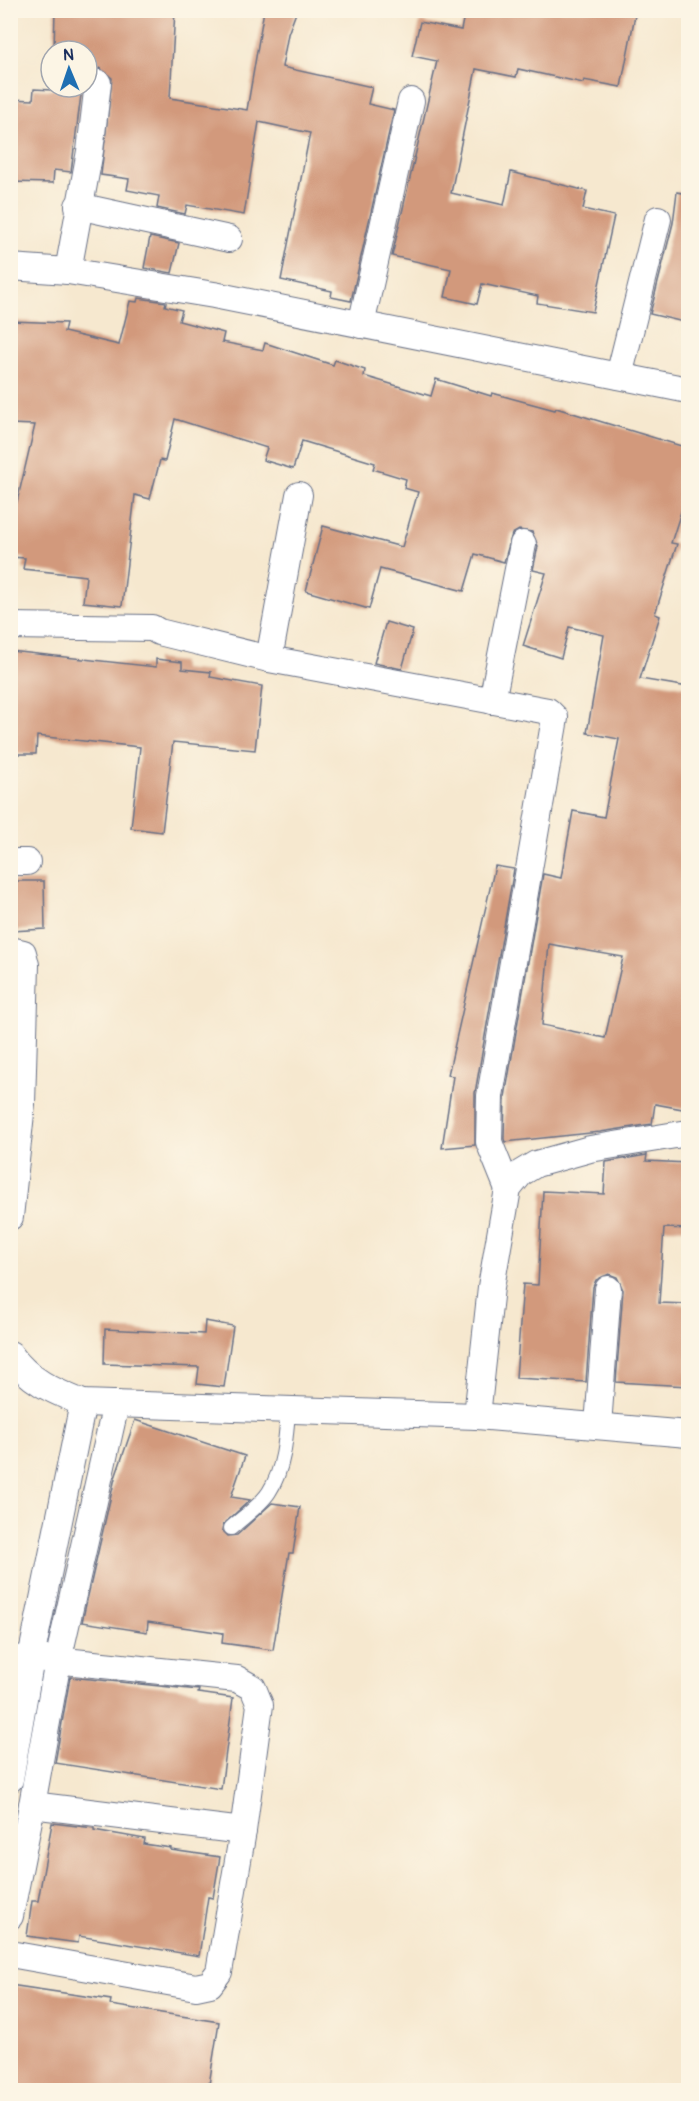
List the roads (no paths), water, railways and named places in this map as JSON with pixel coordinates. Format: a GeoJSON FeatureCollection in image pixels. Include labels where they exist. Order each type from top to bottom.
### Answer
{"type":"FeatureCollection","features":[{"type":"Feature","properties":{"kind":"street"},"geometry":{"type":"LineString","coordinates":[[68,272],[78,206],[90,151],[96,99]]}},
{"type":"Feature","properties":{"kind":"street"},"geometry":{"type":"LineString","coordinates":[[361,325],[411,101]]}},
{"type":"Feature","properties":{"kind":"street"},"geometry":{"type":"LineString","coordinates":[[78,206],[229,239]]}},
{"type":"Feature","properties":{"kind":"street"},"geometry":{"type":"LineString","coordinates":[[619,376],[658,219]]}},
{"type":"Feature","properties":{"kind":"street"},"geometry":{"type":"LineString","coordinates":[[10,267],[68,272],[214,295],[688,390]]}},
{"type":"Feature","properties":{"kind":"street"},"geometry":{"type":"LineString","coordinates":[[269,659],[299,495]]}},
{"type":"Feature","properties":{"kind":"street"},"geometry":{"type":"LineString","coordinates":[[492,701],[523,544]]}},
{"type":"Feature","properties":{"kind":"street"},"geometry":{"type":"LineString","coordinates":[[10,626],[152,627],[159,632],[269,659],[548,711],[555,718],[490,1096],[489,1142],[508,1189]]}},
{"type":"Feature","properties":{"kind":"street"},"geometry":{"type":"LineString","coordinates":[[10,950],[22,953],[26,965],[10,1217]]}},
{"type":"Feature","properties":{"kind":"street"},"geometry":{"type":"LineString","coordinates":[[477,1416],[491,1287],[508,1189],[520,1173],[536,1164],[590,1149],[688,1133]]}},
{"type":"Feature","properties":{"kind":"street"},"geometry":{"type":"LineString","coordinates":[[598,1426],[609,1289]]}},
{"type":"Feature","properties":{"kind":"street"},"geometry":{"type":"LineString","coordinates":[[15,1361],[46,1388],[83,1403],[477,1416],[688,1434]]}},
{"type":"Feature","properties":{"kind":"street"},"geometry":{"type":"LineString","coordinates":[[10,1779],[21,1658],[83,1403]]}},
{"type":"Feature","properties":{"kind":"street"},"geometry":{"type":"LineString","coordinates":[[10,1916],[58,1661],[116,1404]]}},
{"type":"Feature","properties":{"kind":"street"},"geometry":{"type":"LineString","coordinates":[[10,1954],[196,1987],[210,1984],[219,1972],[243,1831],[260,1705],[253,1688],[237,1679],[21,1658]]}},
{"type":"Feature","properties":{"kind":"street"},"geometry":{"type":"LineString","coordinates":[[32,1805],[243,1831]]}},
{"type":"Feature","properties":{"kind":"lane"},"geometry":{"type":"LineString","coordinates":[[231,1528],[268,1494],[278,1471],[286,1440],[288,1411]]}}]}
